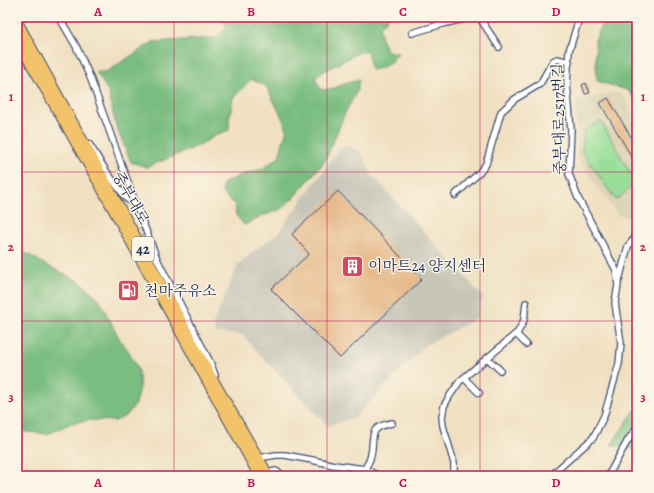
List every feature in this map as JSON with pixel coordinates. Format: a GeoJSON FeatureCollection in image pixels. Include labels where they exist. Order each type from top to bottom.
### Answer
{"type":"FeatureCollection","features":[{"type":"Feature","properties":{"kind":"main road","name":"중부대로"},"geometry":{"type":"LineString","coordinates":[[17,21],[207,369],[258,458],[265,475]]}},
{"type":"Feature","properties":{"kind":"main road","name":"중부대로"},"geometry":{"type":"LineString","coordinates":[[17,39],[265,475]]}},
{"type":"Feature","properties":{"kind":"street"},"geometry":{"type":"LineString","coordinates":[[59,17],[76,46],[90,77],[157,259],[210,362],[218,387]]}},
{"type":"Feature","properties":{"kind":"street"},"geometry":{"type":"LineString","coordinates":[[440,17],[446,23]]}},
{"type":"Feature","properties":{"kind":"street"},"geometry":{"type":"LineString","coordinates":[[412,33],[473,17]]}},
{"type":"Feature","properties":{"kind":"street"},"geometry":{"type":"LineString","coordinates":[[479,17],[499,46]]}},
{"type":"Feature","properties":{"kind":"street","name":"중부대로2517번길"},"geometry":{"type":"LineString","coordinates":[[552,476],[593,438],[604,416],[619,364],[621,343],[614,303],[618,285],[616,270],[578,198],[569,174],[571,130],[567,84],[569,51],[578,22],[582,17]]}},
{"type":"Feature","properties":{"kind":"street"},"geometry":{"type":"LineString","coordinates":[[455,195],[480,172],[486,164],[501,112],[516,99],[540,84],[553,61],[557,59],[569,62]]}},
{"type":"Feature","properties":{"kind":"street"},"geometry":{"type":"LineString","coordinates":[[79,134],[90,145],[106,171],[126,198],[136,205]]}},
{"type":"Feature","properties":{"kind":"street"},"geometry":{"type":"LineString","coordinates":[[618,285],[628,246],[635,238],[637,231]]}},
{"type":"Feature","properties":{"kind":"street"},"geometry":{"type":"LineString","coordinates":[[454,476],[454,463],[443,426],[442,417],[444,406],[455,387],[464,378],[501,345],[516,334],[524,320],[526,303]]}},
{"type":"Feature","properties":{"kind":"street"},"geometry":{"type":"LineString","coordinates":[[516,334],[526,344]]}},
{"type":"Feature","properties":{"kind":"street"},"geometry":{"type":"LineString","coordinates":[[487,358],[500,370]]}},
{"type":"Feature","properties":{"kind":"street"},"geometry":{"type":"LineString","coordinates":[[464,378],[479,393]]}},
{"type":"Feature","properties":{"kind":"street"},"geometry":{"type":"LineString","coordinates":[[365,470],[372,454],[374,432],[379,427],[392,423]]}},
{"type":"Feature","properties":{"kind":"street"},"geometry":{"type":"LineString","coordinates":[[608,476],[628,440],[637,428]]}},
{"type":"Feature","properties":{"kind":"street"},"geometry":{"type":"LineString","coordinates":[[258,458],[285,455],[357,468],[379,476]]}},
{"type":"Feature","properties":{"kind":"street"},"geometry":{"type":"LineString","coordinates":[[265,475],[276,471],[283,476]]}},
{"type":"Feature","properties":{"kind":"shaded area"},"geometry":{"type":"Polygon","coordinates":[[[616,92],[622,94],[633,115],[637,116],[637,221],[617,214],[576,156],[577,101],[616,92]]]}},
{"type":"Feature","properties":{"kind":"shaded area"},"geometry":{"type":"Polygon","coordinates":[[[349,146],[360,151],[371,174],[483,297],[477,318],[424,346],[354,418],[328,426],[242,335],[216,333],[213,325],[238,264],[278,233],[339,148],[349,146]]]}},
{"type":"Feature","properties":{"kind":"green space"},"geometry":{"type":"Polygon","coordinates":[[[220,17],[389,17],[380,27],[382,41],[387,51],[398,53],[387,65],[371,70],[368,52],[360,52],[324,71],[315,78],[321,90],[332,89],[359,80],[357,91],[345,113],[325,161],[295,196],[281,209],[244,225],[236,215],[235,204],[222,193],[223,184],[238,176],[262,169],[279,157],[287,129],[266,86],[251,79],[233,98],[229,120],[229,130],[218,134],[200,145],[147,167],[131,162],[116,126],[108,91],[96,72],[106,72],[153,42],[216,38],[227,27],[220,17]]]}},
{"type":"Feature","properties":{"kind":"green space"},"geometry":{"type":"Polygon","coordinates":[[[605,17],[637,17],[637,100],[627,90],[597,81],[595,40],[605,17]]]}},
{"type":"Feature","properties":{"kind":"green space"},"geometry":{"type":"Polygon","coordinates":[[[601,121],[636,183],[616,200],[582,152],[584,130],[601,121]]]}},
{"type":"Feature","properties":{"kind":"green space"},"geometry":{"type":"Polygon","coordinates":[[[19,249],[46,265],[80,282],[99,299],[120,340],[128,350],[138,370],[140,383],[135,405],[126,416],[115,421],[89,420],[71,423],[48,434],[17,431],[17,250],[19,249]]]}},
{"type":"Feature","properties":{"kind":"green space"},"geometry":{"type":"Polygon","coordinates":[[[634,411],[637,411],[637,450],[611,445],[634,411]]]}},
{"type":"Feature","properties":{"kind":"building"},"geometry":{"type":"Polygon","coordinates":[[[586,83],[590,93],[585,94],[582,85],[586,83]]]}},
{"type":"Feature","properties":{"kind":"building"},"geometry":{"type":"Polygon","coordinates":[[[608,98],[631,137],[635,135],[637,138],[637,166],[600,103],[608,98]]]}},
{"type":"Feature","properties":{"kind":"building","name":"이마트24 양지센터"},"geometry":{"type":"Polygon","coordinates":[[[338,191],[422,279],[340,358],[271,289],[309,254],[292,234],[338,191]]]}},
{"type":"Feature","properties":{"kind":"building"},"geometry":{"type":"Polygon","coordinates":[[[636,193],[637,210],[635,210],[636,193]]]}},
{"type":"Feature","properties":{"kind":"place","name":"이마트24 양지센터"},"geometry":{"type":"Point","coordinates":[353,266]}},
{"type":"Feature","properties":{"kind":"place","name":"천마주유소"},"geometry":{"type":"Point","coordinates":[129,291]}}]}
